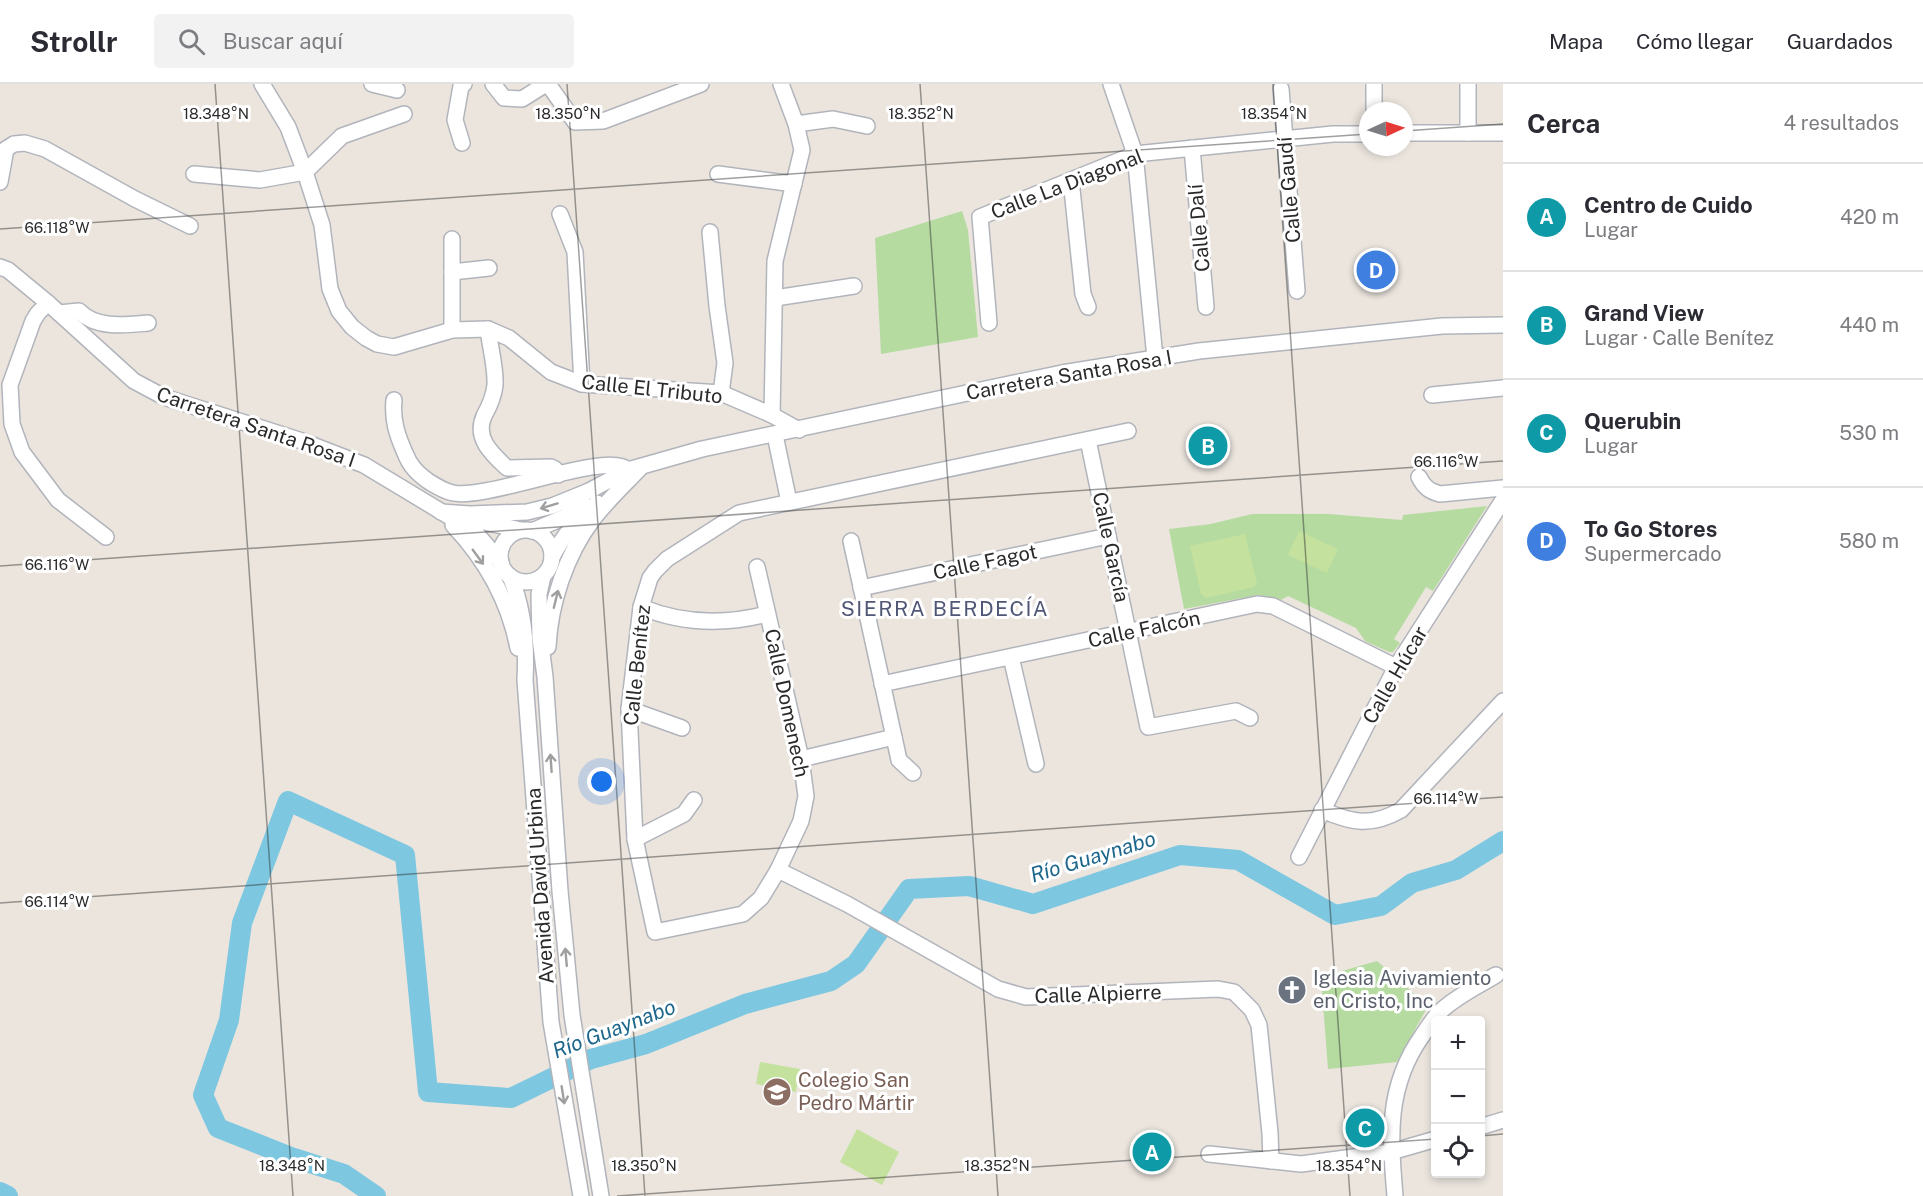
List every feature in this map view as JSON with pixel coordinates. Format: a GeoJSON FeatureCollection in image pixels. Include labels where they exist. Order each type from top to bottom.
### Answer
{"type":"FeatureCollection","features":[{"type":"Feature","properties":{"kind":"street","name":"Calle El Tributo"},"geometry":{"type":"LineString","coordinates":[[262,84],[288,127],[305,172],[322,225],[330,289],[339,311],[352,327],[377,344],[393,347],[452,330],[488,329],[509,338],[551,372],[582,384],[721,393],[800,430]]}},
{"type":"Feature","properties":{"kind":"street"},"geometry":{"type":"LineString","coordinates":[[372,84],[396,90]]}},
{"type":"Feature","properties":{"kind":"street"},"geometry":{"type":"LineString","coordinates":[[462,143],[455,120],[461,86],[464,84]]}},
{"type":"Feature","properties":{"kind":"street"},"geometry":{"type":"LineString","coordinates":[[493,84],[504,98],[522,99],[547,84],[574,122],[603,121],[701,84]]}},
{"type":"Feature","properties":{"kind":"street"},"geometry":{"type":"LineString","coordinates":[[772,415],[775,261],[802,150],[796,123],[781,84]]}},
{"type":"Feature","properties":{"kind":"street"},"geometry":{"type":"LineString","coordinates":[[1111,84],[1135,154],[1155,358]]}},
{"type":"Feature","properties":{"kind":"street"},"geometry":{"type":"LineString","coordinates":[[1374,84],[1374,102]]}},
{"type":"Feature","properties":{"kind":"street"},"geometry":{"type":"LineString","coordinates":[[1468,84],[1468,133]]}},
{"type":"Feature","properties":{"kind":"street","name":"Calle Gaudí"},"geometry":{"type":"LineString","coordinates":[[1281,89],[1298,291]]}},
{"type":"Feature","properties":{"kind":"street"},"geometry":{"type":"LineString","coordinates":[[194,174],[260,180],[305,172],[342,136],[404,114]]}},
{"type":"Feature","properties":{"kind":"street"},"geometry":{"type":"LineString","coordinates":[[796,123],[833,119],[867,126]]}},
{"type":"Feature","properties":{"kind":"street"},"geometry":{"type":"LineString","coordinates":[[1413,134],[1503,133]]}},
{"type":"Feature","properties":{"kind":"street","name":"Calle La Diagonal"},"geometry":{"type":"LineString","coordinates":[[989,323],[980,217],[1135,154],[1285,138],[1359,134]]}},
{"type":"Feature","properties":{"kind":"street"},"geometry":{"type":"LineString","coordinates":[[0,182],[6,149],[14,144],[25,143],[45,149],[135,199],[190,226]]}},
{"type":"Feature","properties":{"kind":"street","name":"Calle Dalí"},"geometry":{"type":"LineString","coordinates":[[1192,148],[1206,308]]}},
{"type":"Feature","properties":{"kind":"street"},"geometry":{"type":"LineString","coordinates":[[718,174],[794,184]]}},
{"type":"Feature","properties":{"kind":"street"},"geometry":{"type":"LineString","coordinates":[[1071,180],[1083,294],[1088,307]]}},
{"type":"Feature","properties":{"kind":"street"},"geometry":{"type":"LineString","coordinates":[[560,214],[575,252],[582,384]]}},
{"type":"Feature","properties":{"kind":"street"},"geometry":{"type":"LineString","coordinates":[[710,232],[725,363],[721,393]]}},
{"type":"Feature","properties":{"kind":"street"},"geometry":{"type":"LineString","coordinates":[[452,240],[452,330]]}},
{"type":"Feature","properties":{"kind":"street","name":"Carretera Santa Rosa I"},"geometry":{"type":"LineString","coordinates":[[0,267],[8,270],[54,308],[134,381],[164,397],[302,441],[364,465],[441,512],[470,514],[526,512],[552,506],[654,461],[1062,373],[1199,351],[1442,326],[1503,325]]}},
{"type":"Feature","properties":{"kind":"street"},"geometry":{"type":"LineString","coordinates":[[452,272],[489,268]]}},
{"type":"Feature","properties":{"kind":"street"},"geometry":{"type":"LineString","coordinates":[[775,298],[854,286]]}},
{"type":"Feature","properties":{"kind":"street"},"geometry":{"type":"LineString","coordinates":[[106,537],[58,500],[22,452],[12,424],[10,385],[38,313],[54,308],[79,311],[91,321],[123,325],[148,323]]}},
{"type":"Feature","properties":{"kind":"street"},"geometry":{"type":"LineString","coordinates":[[488,329],[495,385],[481,429],[488,450],[507,468],[551,467],[558,475]]}},
{"type":"Feature","properties":{"kind":"street"},"geometry":{"type":"LineString","coordinates":[[1432,395],[1503,388]]}},
{"type":"Feature","properties":{"kind":"street"},"geometry":{"type":"LineString","coordinates":[[394,400],[394,422],[408,462],[417,473],[439,488],[452,493],[473,493],[611,464],[635,468],[593,518],[573,553],[556,596],[545,677]]}},
{"type":"Feature","properties":{"kind":"street","name":"Calle Benítez"},"geometry":{"type":"LineString","coordinates":[[778,870],[761,898],[743,914],[655,932],[635,838],[629,709],[641,607],[650,578],[667,559],[739,513],[1128,430]]}},
{"type":"Feature","properties":{"kind":"street"},"geometry":{"type":"LineString","coordinates":[[775,435],[789,502]]}},
{"type":"Feature","properties":{"kind":"street","name":"Calle García"},"geometry":{"type":"LineString","coordinates":[[1088,440],[1148,728],[1236,711],[1250,718]]}},
{"type":"Feature","properties":{"kind":"street","name":"Carretera Santa Rosa I"},"geometry":{"type":"LineString","coordinates":[[526,530],[565,517],[635,468]]}},
{"type":"Feature","properties":{"kind":"street","name":"Carretera Santa Rosa I"},"geometry":{"type":"LineString","coordinates":[[552,557],[576,521],[635,468]]}},
{"type":"Feature","properties":{"kind":"street"},"geometry":{"type":"LineString","coordinates":[[1419,477],[1423,485],[1440,494],[1503,488]]}},
{"type":"Feature","properties":{"kind":"street","name":"Calle Húcar"},"geometry":{"type":"LineString","coordinates":[[1299,857],[1396,666],[1503,500]]}},
{"type":"Feature","properties":{"kind":"street"},"geometry":{"type":"LineString","coordinates":[[441,512],[541,535],[548,542],[552,557],[550,567],[543,576],[534,581],[524,582],[506,569],[475,532],[441,512]]}},
{"type":"Feature","properties":{"kind":"street"},"geometry":{"type":"LineString","coordinates":[[441,512],[478,555],[502,598],[516,640],[525,680]]}},
{"type":"Feature","properties":{"kind":"street"},"geometry":{"type":"LineString","coordinates":[[506,569],[501,552],[504,542],[512,535],[526,530]]}},
{"type":"Feature","properties":{"kind":"street","name":"Calle Fagot"},"geometry":{"type":"LineString","coordinates":[[861,588],[1108,536]]}},
{"type":"Feature","properties":{"kind":"street"},"geometry":{"type":"LineString","coordinates":[[851,541],[899,760],[913,773]]}},
{"type":"Feature","properties":{"kind":"street","name":"Calle Domenech"},"geometry":{"type":"LineString","coordinates":[[757,567],[801,759],[806,796],[801,820],[778,870]]}},
{"type":"Feature","properties":{"kind":"street","name":"Avenida David Urbina"},"geometry":{"type":"LineString","coordinates":[[506,569],[517,594],[525,638],[525,680],[551,1022],[581,1196]]}},
{"type":"Feature","properties":{"kind":"street","name":"Avenida David Urbina"},"geometry":{"type":"LineString","coordinates":[[543,576],[539,594],[539,609],[572,1015],[587,1120],[601,1196]]}},
{"type":"Feature","properties":{"kind":"street","name":"Calle Falcón"},"geometry":{"type":"LineString","coordinates":[[882,684],[1257,604],[1273,606],[1396,666]]}},
{"type":"Feature","properties":{"kind":"street"},"geometry":{"type":"LineString","coordinates":[[641,607],[662,616],[712,623],[741,621],[767,614]]}},
{"type":"Feature","properties":{"kind":"street"},"geometry":{"type":"LineString","coordinates":[[1011,657],[1036,764]]}},
{"type":"Feature","properties":{"kind":"street"},"geometry":{"type":"LineString","coordinates":[[1322,810],[1347,821],[1361,822],[1379,820],[1401,810],[1503,701]]}},
{"type":"Feature","properties":{"kind":"street"},"geometry":{"type":"LineString","coordinates":[[629,709],[682,728]]}},
{"type":"Feature","properties":{"kind":"street"},"geometry":{"type":"LineString","coordinates":[[801,759],[894,737]]}},
{"type":"Feature","properties":{"kind":"street"},"geometry":{"type":"LineString","coordinates":[[635,838],[684,814],[694,800]]}},
{"type":"Feature","properties":{"kind":"street","name":"Calle Alpierre"},"geometry":{"type":"LineString","coordinates":[[778,870],[847,904],[998,989],[1026,997],[1218,989],[1234,992],[1252,1010],[1259,1024],[1271,1161]]}},
{"type":"Feature","properties":{"kind":"street"},"geometry":{"type":"LineString","coordinates":[[1395,1196],[1391,1152],[1394,1096],[1411,1051],[1442,1010],[1496,975]]}},
{"type":"Feature","properties":{"kind":"street"},"geometry":{"type":"LineString","coordinates":[[1485,1125],[1503,1120]]}},
{"type":"Feature","properties":{"kind":"street"},"geometry":{"type":"LineString","coordinates":[[1209,1154],[1301,1164],[1391,1152],[1431,1140]]}},
{"type":"Feature","properties":{"kind":"green space"},"geometry":{"type":"Polygon","coordinates":[[[962,211],[968,230],[978,337],[881,354],[875,238],[962,211]]]}},
{"type":"Feature","properties":{"kind":"green space"},"geometry":{"type":"Polygon","coordinates":[[[1487,506],[1433,591],[1426,587],[1394,639],[1400,643],[1393,652],[1365,641],[1356,628],[1288,596],[1281,600],[1258,595],[1184,609],[1169,529],[1211,524],[1252,514],[1329,514],[1402,520],[1403,515],[1487,506]]]}},
{"type":"Feature","properties":{"kind":"green space"},"geometry":{"type":"Polygon","coordinates":[[[1299,531],[1338,549],[1327,573],[1288,555],[1299,531]]]}},
{"type":"Feature","properties":{"kind":"green space"},"geometry":{"type":"Polygon","coordinates":[[[1245,534],[1257,583],[1254,587],[1206,598],[1201,594],[1190,546],[1245,534]]]}},
{"type":"Feature","properties":{"kind":"green space"},"geometry":{"type":"Polygon","coordinates":[[[1377,961],[1428,1006],[1397,1062],[1328,1069],[1321,977],[1377,961]]]}},
{"type":"Feature","properties":{"kind":"green space"},"geometry":{"type":"Polygon","coordinates":[[[760,1062],[800,1069],[796,1092],[756,1084],[760,1062]]]}},
{"type":"Feature","properties":{"kind":"green space"},"geometry":{"type":"Polygon","coordinates":[[[857,1129],[899,1152],[882,1185],[840,1162],[857,1129]]]}},
{"type":"Feature","properties":{"kind":"waterway","name":"Río Guaynabo"},"geometry":{"type":"LineString","coordinates":[[376,1196],[344,1174],[291,1157],[218,1128],[203,1095],[229,1020],[242,923],[288,801],[405,855],[428,1092],[511,1098],[591,1059],[646,1044],[745,1004],[831,981],[856,964],[909,889],[969,886],[1033,904],[1180,855],[1238,860],[1335,915],[1381,906],[1412,883],[1456,870],[1503,841]]}},
{"type":"Feature","properties":{"kind":"waterway","name":"Río Guaynabo"},"geometry":{"type":"LineString","coordinates":[[0,1192],[8,1196]]}},
{"type":"Feature","properties":{"kind":"place","name":"To Go Stores"},"geometry":{"type":"Point","coordinates":[1376,270]}},
{"type":"Feature","properties":{"kind":"place","name":"Grand View"},"geometry":{"type":"Point","coordinates":[1208,446]}},
{"type":"Feature","properties":{"kind":"place","name":"Iglesia Avivamiento en Cristo, Inc"},"geometry":{"type":"Point","coordinates":[1292,990]}},
{"type":"Feature","properties":{"kind":"place","name":"Colegio San Pedro Mártir"},"geometry":{"type":"Point","coordinates":[777,1092]}},
{"type":"Feature","properties":{"kind":"place","name":"Querubin"},"geometry":{"type":"Point","coordinates":[1365,1128]}},
{"type":"Feature","properties":{"kind":"place","name":"Centro de Cuido"},"geometry":{"type":"Point","coordinates":[1152,1152]}},
{"type":"Feature","properties":{"kind":"district","name":"SIERRA BERDECÍA"},"geometry":{"type":"Point","coordinates":[945,609]}}]}
